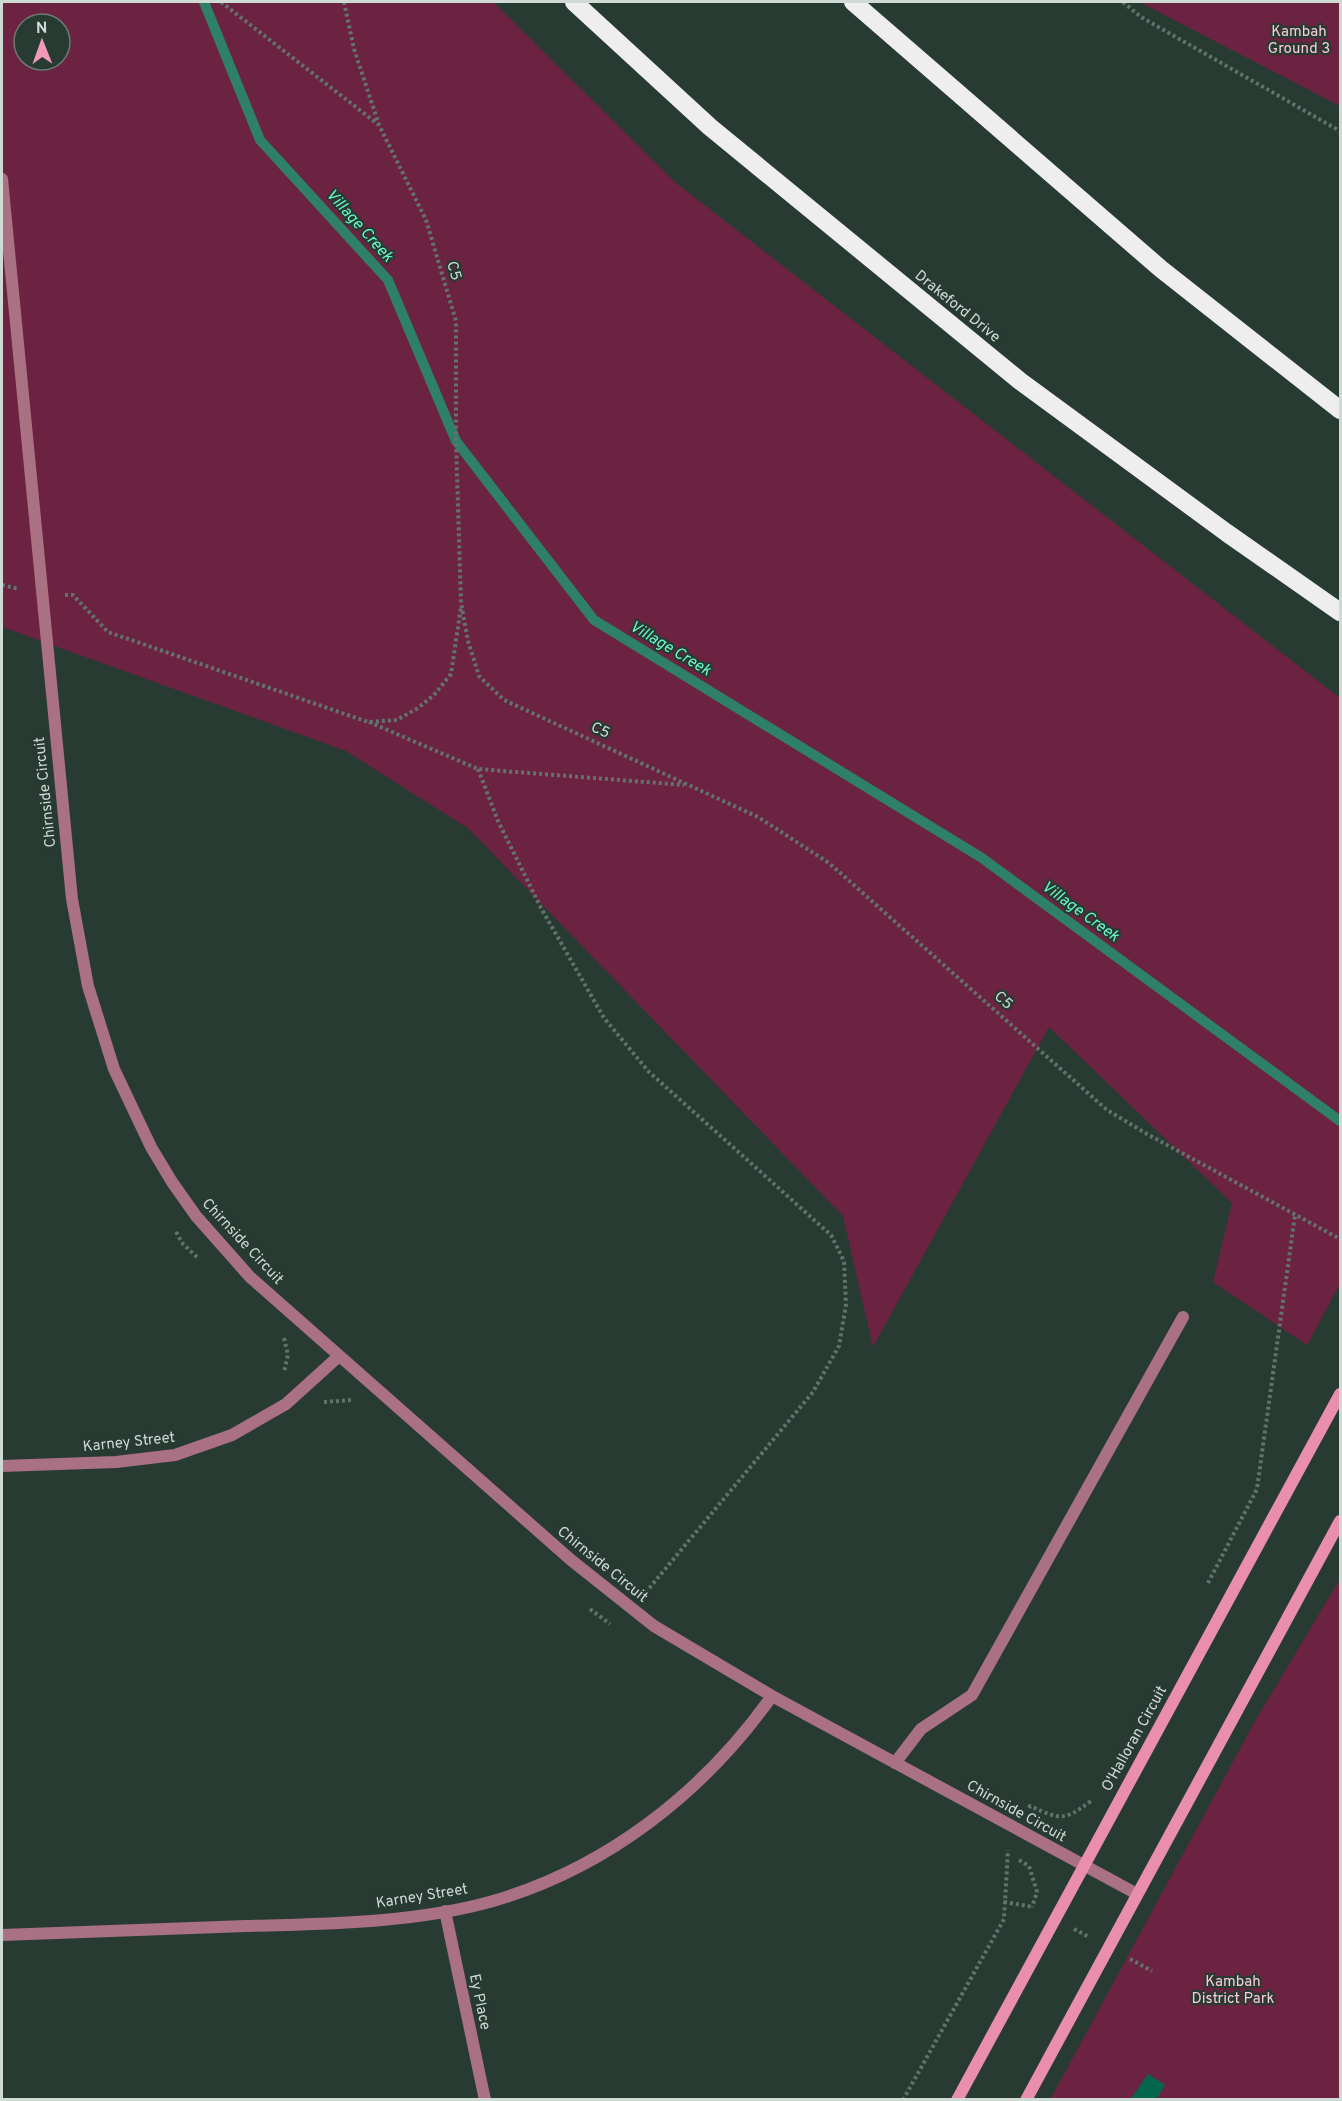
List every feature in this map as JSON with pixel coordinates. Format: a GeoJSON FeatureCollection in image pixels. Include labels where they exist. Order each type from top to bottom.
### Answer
{"type":"FeatureCollection","features":[{"type":"Feature","properties":{"kind":"highway","name":"Drakeford Drive"},"geometry":{"type":"LineString","coordinates":[[574,2],[710,127],[1020,381],[1227,533],[1341,612]]}},
{"type":"Feature","properties":{"kind":"highway"},"geometry":{"type":"LineString","coordinates":[[853,2],[1161,268],[1341,410]]}},
{"type":"Feature","properties":{"kind":"street","name":"Chirnside Circuit"},"geometry":{"type":"LineString","coordinates":[[2,179],[72,899],[88,986],[114,1069],[151,1147],[172,1182],[196,1216],[250,1277],[571,1560],[654,1626],[772,1696],[1137,1894]]}},
{"type":"Feature","properties":{"kind":"street"},"geometry":{"type":"LineString","coordinates":[[895,1763],[921,1729],[972,1695],[1183,1317]]}},
{"type":"Feature","properties":{"kind":"street","name":"Karney Street"},"geometry":{"type":"LineString","coordinates":[[2,1466],[116,1462],[175,1455],[232,1435],[291,1399],[339,1356]]}},
{"type":"Feature","properties":{"kind":"street","name":"O'Halloran Circuit"},"geometry":{"type":"LineString","coordinates":[[957,2100],[1341,1394]]}},
{"type":"Feature","properties":{"kind":"street"},"geometry":{"type":"LineString","coordinates":[[1026,2100],[1341,1521]]}},
{"type":"Feature","properties":{"kind":"street","name":"Karney Street"},"geometry":{"type":"LineString","coordinates":[[2,1935],[351,1923],[445,1911],[492,1901],[538,1886],[582,1866],[625,1841],[704,1777],[757,1718],[772,1696]]}},
{"type":"Feature","properties":{"kind":"street","name":"Ey Place"},"geometry":{"type":"LineString","coordinates":[[445,1911],[485,2100]]}},
{"type":"Feature","properties":{"kind":"path","name":"C5"},"geometry":{"type":"LineString","coordinates":[[221,2],[379,125],[426,220],[456,321],[456,441],[461,603],[468,641],[479,676],[504,700],[758,817],[829,863],[1107,1110],[1341,1239]]}},
{"type":"Feature","properties":{"kind":"path"},"geometry":{"type":"LineString","coordinates":[[344,2],[354,49],[379,125]]}},
{"type":"Feature","properties":{"kind":"path"},"geometry":{"type":"LineString","coordinates":[[1123,2],[1141,17],[1341,131]]}},
{"type":"Feature","properties":{"kind":"path"},"geometry":{"type":"LineString","coordinates":[[2,585],[42,593],[73,595],[108,632],[368,722],[478,769],[688,785]]}},
{"type":"Feature","properties":{"kind":"path"},"geometry":{"type":"LineString","coordinates":[[368,722],[397,720],[418,708],[434,695],[451,674],[461,603]]}},
{"type":"Feature","properties":{"kind":"path"},"geometry":{"type":"LineString","coordinates":[[478,769],[498,821],[532,888],[604,1018],[649,1072],[831,1235],[844,1261],[846,1305],[839,1346],[813,1392],[632,1608]]}},
{"type":"Feature","properties":{"kind":"path"},"geometry":{"type":"LineString","coordinates":[[1202,1593],[1257,1489],[1295,1215]]}},
{"type":"Feature","properties":{"kind":"path"},"geometry":{"type":"LineString","coordinates":[[171,1223],[183,1244],[201,1260]]}},
{"type":"Feature","properties":{"kind":"path"},"geometry":{"type":"LineString","coordinates":[[282,1331],[288,1355],[281,1386],[291,1399]]}},
{"type":"Feature","properties":{"kind":"path"},"geometry":{"type":"LineString","coordinates":[[320,1403],[351,1399],[360,1407]]}},
{"type":"Feature","properties":{"kind":"path"},"geometry":{"type":"LineString","coordinates":[[584,1603],[619,1630]]}},
{"type":"Feature","properties":{"kind":"path"},"geometry":{"type":"LineString","coordinates":[[903,2100],[1004,1919],[1007,1852],[1030,1806],[1055,1817],[1073,1815],[1092,1801]]}},
{"type":"Feature","properties":{"kind":"path"},"geometry":{"type":"LineString","coordinates":[[997,1846],[1029,1866],[1037,1892],[1032,1907]]}},
{"type":"Feature","properties":{"kind":"path"},"geometry":{"type":"LineString","coordinates":[[1004,1902],[1032,1907],[1152,1971]]}},
{"type":"Feature","properties":{"kind":"green space"},"geometry":{"type":"Polygon","coordinates":[[[2,2],[493,2],[676,183],[1340,698],[1340,1284],[1307,1345],[1213,1282],[1232,1203],[1049,1027],[873,1347],[843,1216],[469,829],[346,751],[2,627],[2,2]]]}},
{"type":"Feature","properties":{"kind":"green space","name":"Kambah Ground 3"},"geometry":{"type":"Polygon","coordinates":[[[1141,2],[1340,2],[1340,106],[1147,6],[1141,2]]]}},
{"type":"Feature","properties":{"kind":"green space","name":"Kambah District Park"},"geometry":{"type":"Polygon","coordinates":[[[1340,1579],[1340,2099],[1050,2100],[1255,1721],[1340,1579]]]}},
{"type":"Feature","properties":{"kind":"building"},"geometry":{"type":"Polygon","coordinates":[[[1148,2074],[1165,2085],[1156,2100],[1130,2100],[1148,2074]]]}},
{"type":"Feature","properties":{"kind":"waterway","name":"Village Creek"},"geometry":{"type":"LineString","coordinates":[[204,2],[260,140],[388,280],[456,441],[594,620],[982,858],[1340,1121]]}}]}
